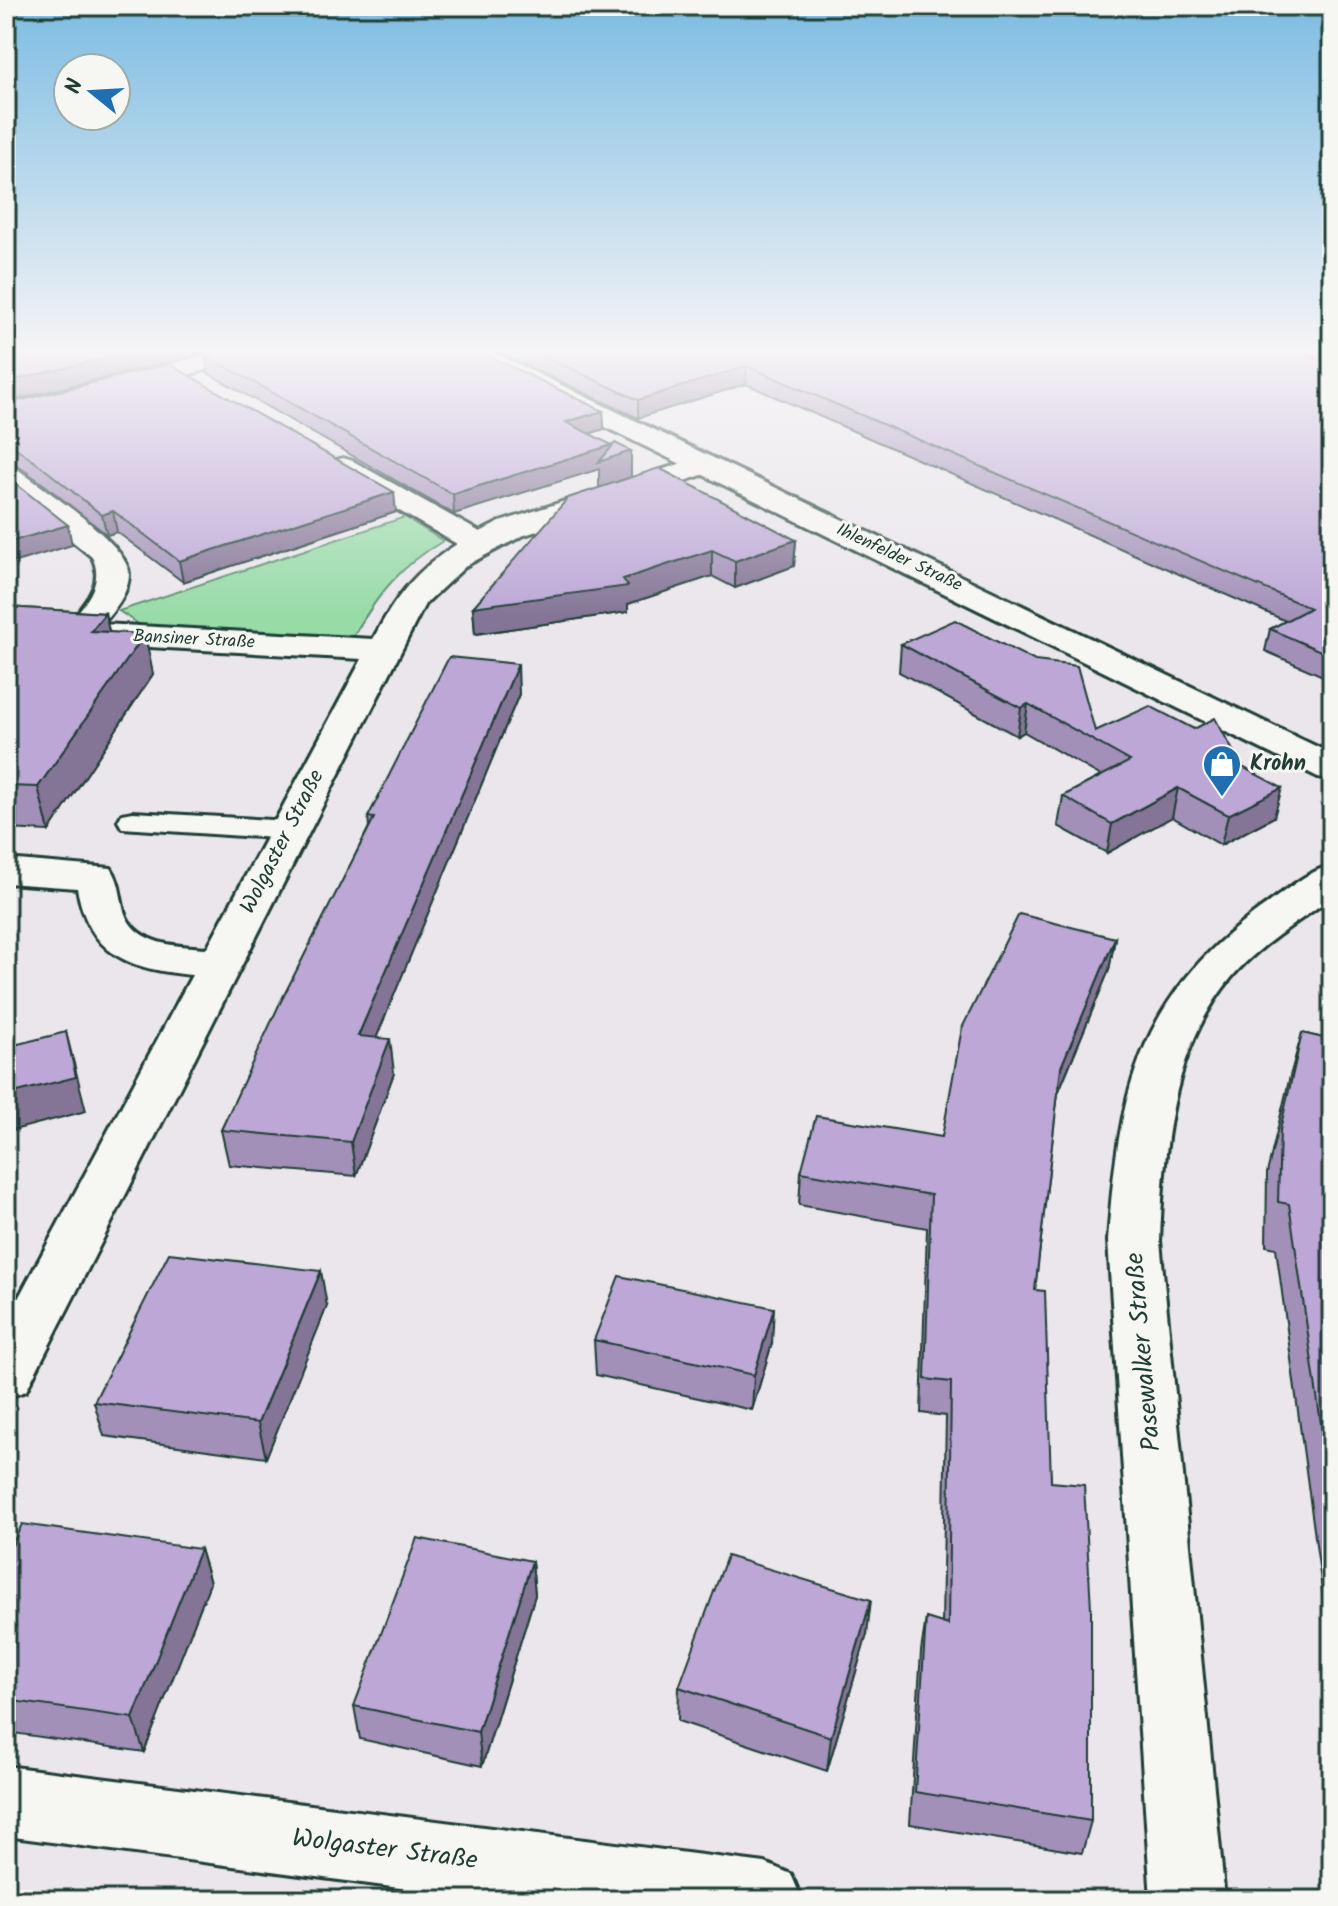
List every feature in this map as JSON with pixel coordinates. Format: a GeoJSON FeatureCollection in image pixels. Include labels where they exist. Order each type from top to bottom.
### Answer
{"type":"FeatureCollection","features":[{"type":"Feature","properties":{"kind":"street","name":"Ihlenfelder Straße"},"geometry":{"type":"LineString","coordinates":[[648,438],[1332,769]]}},
{"type":"Feature","properties":{"kind":"street"},"geometry":{"type":"LineString","coordinates":[[314,450],[461,535],[481,543]]}},
{"type":"Feature","properties":{"kind":"street","name":"Wolgaster Straße"},"geometry":{"type":"LineString","coordinates":[[6,1375],[410,601],[427,580],[481,543],[525,524],[704,465]]}},
{"type":"Feature","properties":{"kind":"street"},"geometry":{"type":"LineString","coordinates":[[6,474],[104,551],[114,563],[116,573],[110,589],[79,633]]}},
{"type":"Feature","properties":{"kind":"street","name":"Bansiner Straße"},"geometry":{"type":"LineString","coordinates":[[6,629],[382,650]]}},
{"type":"Feature","properties":{"kind":"street"},"geometry":{"type":"LineString","coordinates":[[6,871],[96,877],[108,925],[123,943],[147,954],[220,963]]}},
{"type":"Feature","properties":{"kind":"street","name":"Pasewalker Straße"},"geometry":{"type":"LineString","coordinates":[[1188,1900],[1134,1241],[1139,1145],[1154,1074],[1181,1016],[1218,965],[1269,922],[1332,878]]}},
{"type":"Feature","properties":{"kind":"street","name":"Wolgaster Straße"},"geometry":{"type":"LineString","coordinates":[[6,1801],[765,1900]]}},
{"type":"Feature","properties":{"kind":"lane"},"geometry":{"type":"LineString","coordinates":[[133,821],[289,830]]}},
{"type":"Feature","properties":{"kind":"green space"},"geometry":{"type":"Polygon","coordinates":[[[405,517],[443,541],[414,560],[391,582],[353,637],[143,627],[119,611],[405,517]]]}},
{"type":"Feature","properties":{"kind":"building"},"geometry":{"type":"Polygon","coordinates":[[[6,438],[299,438],[394,492],[179,561],[113,511],[102,515],[42,467],[6,444],[6,438]]]}},
{"type":"Feature","properties":{"kind":"building"},"geometry":{"type":"Polygon","coordinates":[[[353,438],[598,438],[612,445],[453,494],[353,438]]]}},
{"type":"Feature","properties":{"kind":"building"},"geometry":{"type":"Polygon","coordinates":[[[914,438],[1332,438],[1332,656],[1270,629],[1310,608],[914,438]]]}},
{"type":"Feature","properties":{"kind":"building"},"geometry":{"type":"Polygon","coordinates":[[[615,443],[631,451],[599,462],[615,443]]]}},
{"type":"Feature","properties":{"kind":"building"},"geometry":{"type":"Polygon","coordinates":[[[659,468],[796,540],[735,561],[712,550],[623,579],[628,586],[473,607],[568,498],[659,468]]]}},
{"type":"Feature","properties":{"kind":"building"},"geometry":{"type":"Polygon","coordinates":[[[6,476],[68,525],[6,543],[6,476]]]}},
{"type":"Feature","properties":{"kind":"building"},"geometry":{"type":"Polygon","coordinates":[[[6,607],[105,613],[91,631],[145,634],[38,787],[6,786],[6,607]]]}},
{"type":"Feature","properties":{"kind":"building"},"geometry":{"type":"Polygon","coordinates":[[[955,620],[1035,661],[1077,666],[1095,731],[1150,706],[1194,729],[1215,718],[1236,756],[1229,760],[1282,788],[1228,815],[1178,788],[1112,824],[1063,796],[1130,761],[1028,704],[1021,708],[901,644],[955,620]]]}},
{"type":"Feature","properties":{"kind":"building"},"geometry":{"type":"Polygon","coordinates":[[[449,657],[518,664],[358,1036],[390,1039],[351,1142],[221,1130],[279,1005],[374,818],[368,817],[449,657]]]}},
{"type":"Feature","properties":{"kind":"building"},"geometry":{"type":"Polygon","coordinates":[[[1019,914],[1115,938],[1061,1067],[1035,1290],[1045,1291],[1051,1482],[1084,1485],[1091,1608],[1091,1821],[915,1792],[926,1618],[948,1625],[951,1382],[925,1379],[931,1195],[801,1172],[816,1116],[942,1137],[962,1028],[1019,914]]]}},
{"type":"Feature","properties":{"kind":"building"},"geometry":{"type":"Polygon","coordinates":[[[66,1032],[76,1077],[6,1095],[6,1047],[66,1032]]]}},
{"type":"Feature","properties":{"kind":"building"},"geometry":{"type":"Polygon","coordinates":[[[1302,1033],[1332,1040],[1332,1499],[1289,1204],[1278,1202],[1280,1130],[1302,1033]]]}},
{"type":"Feature","properties":{"kind":"building"},"geometry":{"type":"Polygon","coordinates":[[[169,1253],[321,1271],[258,1423],[94,1402],[169,1253]]]}},
{"type":"Feature","properties":{"kind":"building"},"geometry":{"type":"Polygon","coordinates":[[[619,1276],[774,1308],[754,1375],[594,1340],[619,1276]]]}},
{"type":"Feature","properties":{"kind":"building"},"geometry":{"type":"Polygon","coordinates":[[[22,1524],[200,1549],[133,1718],[6,1700],[6,1558],[22,1524]]]}},
{"type":"Feature","properties":{"kind":"building"},"geometry":{"type":"Polygon","coordinates":[[[417,1538],[532,1561],[478,1732],[354,1706],[417,1538]]]}},
{"type":"Feature","properties":{"kind":"building"},"geometry":{"type":"Polygon","coordinates":[[[727,1556],[871,1600],[831,1737],[679,1687],[727,1556]]]}},
{"type":"Feature","properties":{"kind":"place","name":"Krohn"},"geometry":{"type":"Point","coordinates":[1222,798]}}]}
